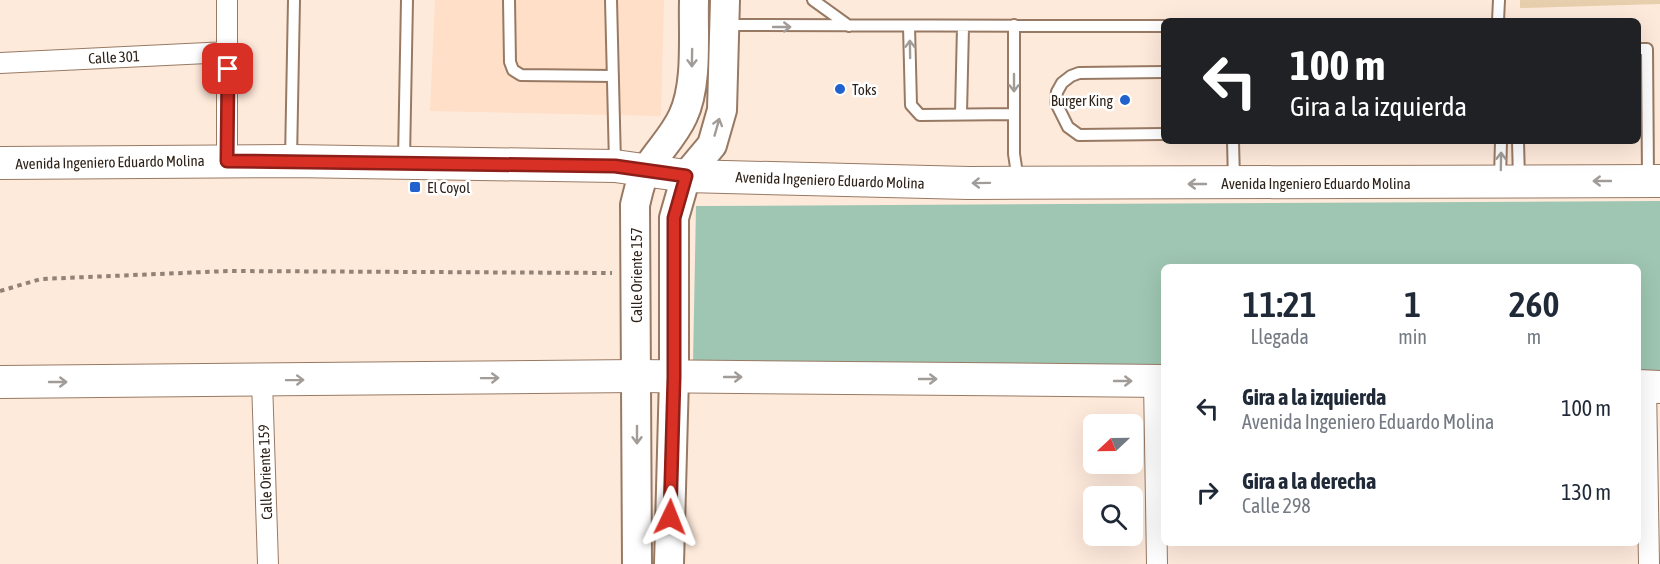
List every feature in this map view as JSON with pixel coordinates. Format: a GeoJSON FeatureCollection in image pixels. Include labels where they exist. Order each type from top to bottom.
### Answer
{"type":"FeatureCollection","features":[{"type":"Feature","properties":{"kind":"main road","name":"Avenida Ingeniero Eduardo Molina"},"geometry":{"type":"LineString","coordinates":[[0,163],[291,161],[615,166],[686,176],[969,183],[1654,181]]}},
{"type":"Feature","properties":{"kind":"main road"},"geometry":{"type":"LineString","coordinates":[[0,382],[636,376],[1159,381]]}},
{"type":"Feature","properties":{"kind":"street"},"geometry":{"type":"LineString","coordinates":[[227,0],[227,161]]}},
{"type":"Feature","properties":{"kind":"street","name":"Calle Oriente 157"},"geometry":{"type":"LineString","coordinates":[[638,564],[635,205],[647,169],[670,139],[684,114],[692,84],[694,0]]}},
{"type":"Feature","properties":{"kind":"street"},"geometry":{"type":"LineString","coordinates":[[669,564],[674,377],[674,218],[686,176],[712,145],[722,110],[724,13]]}},
{"type":"Feature","properties":{"kind":"street","name":"Calle 301"},"geometry":{"type":"LineString","coordinates":[[0,63],[228,52]]}},
{"type":"Feature","properties":{"kind":"street","name":"Calle Oriente 159"},"geometry":{"type":"LineString","coordinates":[[262,381],[268,564]]}},
{"type":"Feature","properties":{"kind":"street"},"geometry":{"type":"LineString","coordinates":[[1157,564],[1159,381]]}},
{"type":"Feature","properties":{"kind":"street"},"geometry":{"type":"LineString","coordinates":[[1648,387],[1649,564]]}},
{"type":"Feature","properties":{"kind":"lane"},"geometry":{"type":"LineString","coordinates":[[291,161],[294,0]]}},
{"type":"Feature","properties":{"kind":"lane"},"geometry":{"type":"LineString","coordinates":[[404,163],[407,0]]}},
{"type":"Feature","properties":{"kind":"lane"},"geometry":{"type":"LineString","coordinates":[[509,0],[510,62],[513,70],[521,75],[613,76]]}},
{"type":"Feature","properties":{"kind":"lane"},"geometry":{"type":"LineString","coordinates":[[611,0],[615,166]]}},
{"type":"Feature","properties":{"kind":"lane"},"geometry":{"type":"LineString","coordinates":[[813,0],[849,26]]}},
{"type":"Feature","properties":{"kind":"lane"},"geometry":{"type":"LineString","coordinates":[[1498,18],[1499,0]]}},
{"type":"Feature","properties":{"kind":"lane"},"geometry":{"type":"LineString","coordinates":[[724,13],[849,26],[1161,26]]}},
{"type":"Feature","properties":{"kind":"lane"},"geometry":{"type":"LineString","coordinates":[[1014,25],[1014,154],[1018,183]]}},
{"type":"Feature","properties":{"kind":"lane"},"geometry":{"type":"LineString","coordinates":[[909,26],[911,105],[920,115],[1014,114]]}},
{"type":"Feature","properties":{"kind":"lane"},"geometry":{"type":"LineString","coordinates":[[960,113],[963,27]]}},
{"type":"Feature","properties":{"kind":"lane"},"geometry":{"type":"LineString","coordinates":[[1641,49],[1647,49],[1654,181]]}},
{"type":"Feature","properties":{"kind":"lane"},"geometry":{"type":"LineString","coordinates":[[1161,72],[1079,73],[1062,83],[1057,92],[1056,103],[1068,127],[1079,135],[1161,134]]}},
{"type":"Feature","properties":{"kind":"lane"},"geometry":{"type":"LineString","coordinates":[[1233,144],[1234,184]]}},
{"type":"Feature","properties":{"kind":"lane"},"geometry":{"type":"LineString","coordinates":[[1502,144],[1510,182]]}},
{"type":"Feature","properties":{"kind":"lane"},"geometry":{"type":"LineString","coordinates":[[1510,182],[1517,144]]}},
{"type":"Feature","properties":{"kind":"path"},"geometry":{"type":"LineString","coordinates":[[0,291],[41,279],[228,271],[636,273]]}},
{"type":"Feature","properties":{"kind":"shaded area"},"geometry":{"type":"Polygon","coordinates":[[[435,0],[664,0],[661,116],[430,111],[435,0]]]}},
{"type":"Feature","properties":{"kind":"green space"},"geometry":{"type":"Polygon","coordinates":[[[1660,201],[1660,373],[1641,373],[1641,264],[1161,264],[1161,368],[693,364],[696,206],[1660,201]]]}},
{"type":"Feature","properties":{"kind":"building"},"geometry":{"type":"Polygon","coordinates":[[[1520,0],[1660,0],[1660,4],[1520,8],[1520,0]]]}},
{"type":"Feature","properties":{"kind":"place","name":"Toks"},"geometry":{"type":"Point","coordinates":[840,89]}},
{"type":"Feature","properties":{"kind":"place","name":"Burger King"},"geometry":{"type":"Point","coordinates":[1125,100]}},
{"type":"Feature","properties":{"kind":"place","name":"El Coyol"},"geometry":{"type":"Point","coordinates":[415,187]}},
{"type":"Feature","properties":{"kind":"route"},"geometry":{"type":"LineString","coordinates":[[228,69],[227,161],[615,166],[686,176],[674,218],[674,377],[670,517]]}}]}
